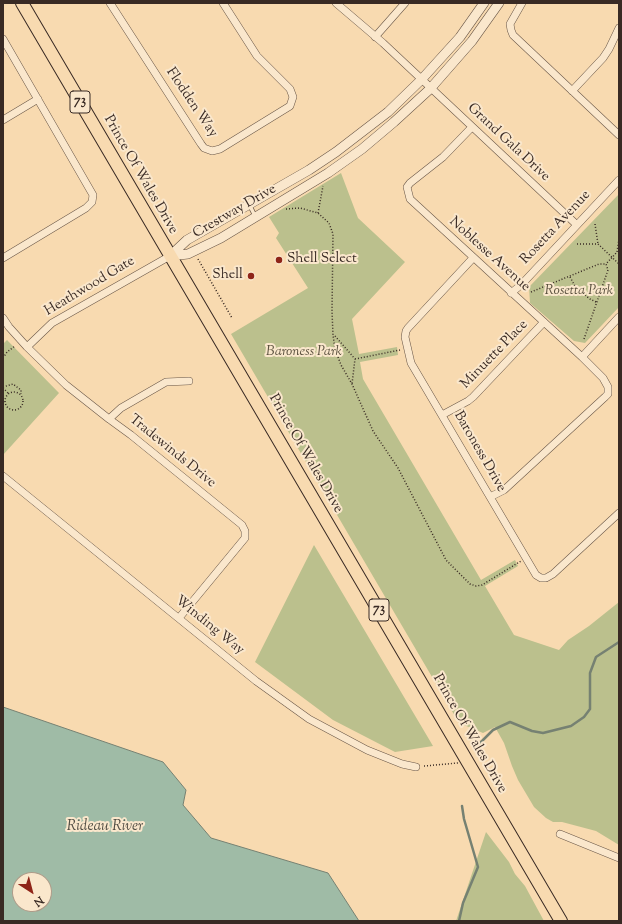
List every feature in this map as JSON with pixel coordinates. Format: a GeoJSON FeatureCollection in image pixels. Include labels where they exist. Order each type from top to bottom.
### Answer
{"type":"FeatureCollection","features":[{"type":"Feature","properties":{"kind":"main road","name":"Prince Of Wales Drive"},"geometry":{"type":"LineString","coordinates":[[22,3],[561,921]]}},
{"type":"Feature","properties":{"kind":"street","name":"Flodden Way"},"geometry":{"type":"LineString","coordinates":[[110,3],[201,144],[204,148],[212,151],[220,149],[290,106],[294,97],[290,89],[257,56],[223,3]]}},
{"type":"Feature","properties":{"kind":"street","name":"Grand Gala Drive"},"geometry":{"type":"LineString","coordinates":[[336,3],[375,36],[577,225]]}},
{"type":"Feature","properties":{"kind":"street"},"geometry":{"type":"LineString","coordinates":[[375,36],[405,3]]}},
{"type":"Feature","properties":{"kind":"street","name":"Crestway Drive"},"geometry":{"type":"LineString","coordinates":[[170,256],[187,240],[309,170],[336,152],[388,112],[421,80],[460,37],[484,3]]}},
{"type":"Feature","properties":{"kind":"street","name":"Crestway Drive"},"geometry":{"type":"LineString","coordinates":[[170,256],[188,254],[221,238],[328,173],[394,122],[430,89],[472,41],[499,3]]}},
{"type":"Feature","properties":{"kind":"street"},"geometry":{"type":"LineString","coordinates":[[522,3],[510,24],[510,30],[513,35],[619,135]]}},
{"type":"Feature","properties":{"kind":"street"},"geometry":{"type":"LineString","coordinates":[[572,91],[603,58],[619,28]]}},
{"type":"Feature","properties":{"kind":"street"},"geometry":{"type":"LineString","coordinates":[[3,39],[90,187],[93,195],[92,202],[86,208],[3,258]]}},
{"type":"Feature","properties":{"kind":"street"},"geometry":{"type":"LineString","coordinates":[[3,120],[38,99]]}},
{"type":"Feature","properties":{"kind":"street","name":"Noblesse Avenue"},"geometry":{"type":"LineString","coordinates":[[472,127],[442,156],[410,183],[407,188],[410,199],[582,357],[603,378],[608,387],[608,394],[504,490],[490,497]]}},
{"type":"Feature","properties":{"kind":"street","name":"Rosetta Avenue"},"geometry":{"type":"LineString","coordinates":[[511,293],[521,285],[619,180]]}},
{"type":"Feature","properties":{"kind":"street","name":"Heathwood Gate"},"geometry":{"type":"LineString","coordinates":[[27,347],[52,323],[170,256]]}},
{"type":"Feature","properties":{"kind":"street","name":"Baroness Drive"},"geometry":{"type":"LineString","coordinates":[[473,258],[406,331],[411,363],[536,575],[541,578],[546,578],[553,574],[619,514]]}},
{"type":"Feature","properties":{"kind":"street"},"geometry":{"type":"LineString","coordinates":[[582,357],[619,317]]}},
{"type":"Feature","properties":{"kind":"street","name":"Tradewinds Drive"},"geometry":{"type":"LineString","coordinates":[[3,318],[27,347],[66,385],[108,419],[131,435],[242,525],[245,532],[245,538],[179,618]]}},
{"type":"Feature","properties":{"kind":"street","name":"Minuette Place"},"geometry":{"type":"LineString","coordinates":[[442,415],[473,397],[544,322]]}},
{"type":"Feature","properties":{"kind":"street"},"geometry":{"type":"LineString","coordinates":[[108,419],[121,408],[166,382],[189,381]]}},
{"type":"Feature","properties":{"kind":"street","name":"Winding Way"},"geometry":{"type":"LineString","coordinates":[[3,476],[256,681],[309,719],[367,750],[402,764],[416,767]]}},
{"type":"Feature","properties":{"kind":"street"},"geometry":{"type":"LineString","coordinates":[[560,834],[619,858]]}},
{"type":"Feature","properties":{"kind":"lane"},"geometry":{"type":"LineString","coordinates":[[249,204],[256,217]]}},
{"type":"Feature","properties":{"kind":"path"},"geometry":{"type":"LineString","coordinates":[[318,213],[324,182]]}},
{"type":"Feature","properties":{"kind":"path"},"geometry":{"type":"LineString","coordinates":[[284,209],[300,208],[318,213],[329,223],[332,234],[332,311],[334,335],[341,365],[352,384],[374,431],[398,468],[446,560],[470,584],[476,586],[482,585],[526,558]]}},
{"type":"Feature","properties":{"kind":"path"},"geometry":{"type":"LineString","coordinates":[[595,224],[598,244],[619,264]]}},
{"type":"Feature","properties":{"kind":"path"},"geometry":{"type":"LineString","coordinates":[[531,292],[599,264],[606,264],[618,252],[619,239]]}},
{"type":"Feature","properties":{"kind":"path"},"geometry":{"type":"LineString","coordinates":[[577,244],[598,244]]}},
{"type":"Feature","properties":{"kind":"path"},"geometry":{"type":"LineString","coordinates":[[197,257],[232,318]]}},
{"type":"Feature","properties":{"kind":"path"},"geometry":{"type":"LineString","coordinates":[[584,339],[608,270],[606,264]]}},
{"type":"Feature","properties":{"kind":"path"},"geometry":{"type":"LineString","coordinates":[[569,276],[576,288],[596,302]]}},
{"type":"Feature","properties":{"kind":"path"},"geometry":{"type":"LineString","coordinates":[[334,335],[356,359]]}},
{"type":"Feature","properties":{"kind":"path"},"geometry":{"type":"LineString","coordinates":[[3,358],[7,352],[22,341]]}},
{"type":"Feature","properties":{"kind":"path"},"geometry":{"type":"LineString","coordinates":[[356,359],[408,349]]}},
{"type":"Feature","properties":{"kind":"path"},"geometry":{"type":"LineString","coordinates":[[352,384],[356,359]]}},
{"type":"Feature","properties":{"kind":"path"},"geometry":{"type":"LineString","coordinates":[[9,394],[3,387],[13,384],[21,390],[21,395],[24,400],[22,406],[17,410],[14,410],[8,408],[5,402],[6,399],[9,394],[15,392],[21,395]]}},
{"type":"Feature","properties":{"kind":"path"},"geometry":{"type":"LineString","coordinates":[[416,767],[468,762]]}},
{"type":"Feature","properties":{"kind":"green space","name":"Baroness Park"},"geometry":{"type":"Polygon","coordinates":[[[341,173],[358,218],[405,262],[352,319],[359,354],[397,347],[398,355],[360,362],[363,379],[481,580],[515,560],[518,566],[485,586],[514,635],[559,650],[568,640],[589,626],[619,602],[619,845],[596,831],[562,822],[553,822],[546,818],[534,807],[518,780],[504,743],[495,727],[483,733],[459,723],[231,334],[308,288],[276,238],[279,233],[269,217],[341,173]]]}},
{"type":"Feature","properties":{"kind":"green space","name":"Rosetta Park"},"geometry":{"type":"Polygon","coordinates":[[[619,194],[619,307],[585,343],[574,341],[530,303],[529,287],[619,194]]]}},
{"type":"Feature","properties":{"kind":"green space"},"geometry":{"type":"Polygon","coordinates":[[[7,340],[59,393],[3,455],[3,344],[7,340]]]}},
{"type":"Feature","properties":{"kind":"green space"},"geometry":{"type":"Polygon","coordinates":[[[314,545],[433,746],[395,752],[333,720],[255,662],[314,545]]]}},
{"type":"Feature","properties":{"kind":"green space"},"geometry":{"type":"Polygon","coordinates":[[[486,832],[525,886],[544,921],[456,921],[486,832]]]}},
{"type":"Feature","properties":{"kind":"water","name":"Rideau River"},"geometry":{"type":"Polygon","coordinates":[[[3,707],[163,762],[186,790],[183,805],[211,838],[328,873],[359,921],[3,921],[3,707]]]}},
{"type":"Feature","properties":{"kind":"waterway"},"geometry":{"type":"LineString","coordinates":[[480,743],[493,730],[510,722],[532,731],[543,733],[571,726],[584,717],[590,709],[590,673],[596,657],[619,642]]}},
{"type":"Feature","properties":{"kind":"waterway"},"geometry":{"type":"LineString","coordinates":[[459,921],[463,903],[478,867],[464,819],[462,806]]}},
{"type":"Feature","properties":{"kind":"place","name":"Shell Select"},"geometry":{"type":"Point","coordinates":[279,260]}},
{"type":"Feature","properties":{"kind":"place","name":"Shell"},"geometry":{"type":"Point","coordinates":[251,276]}}]}
